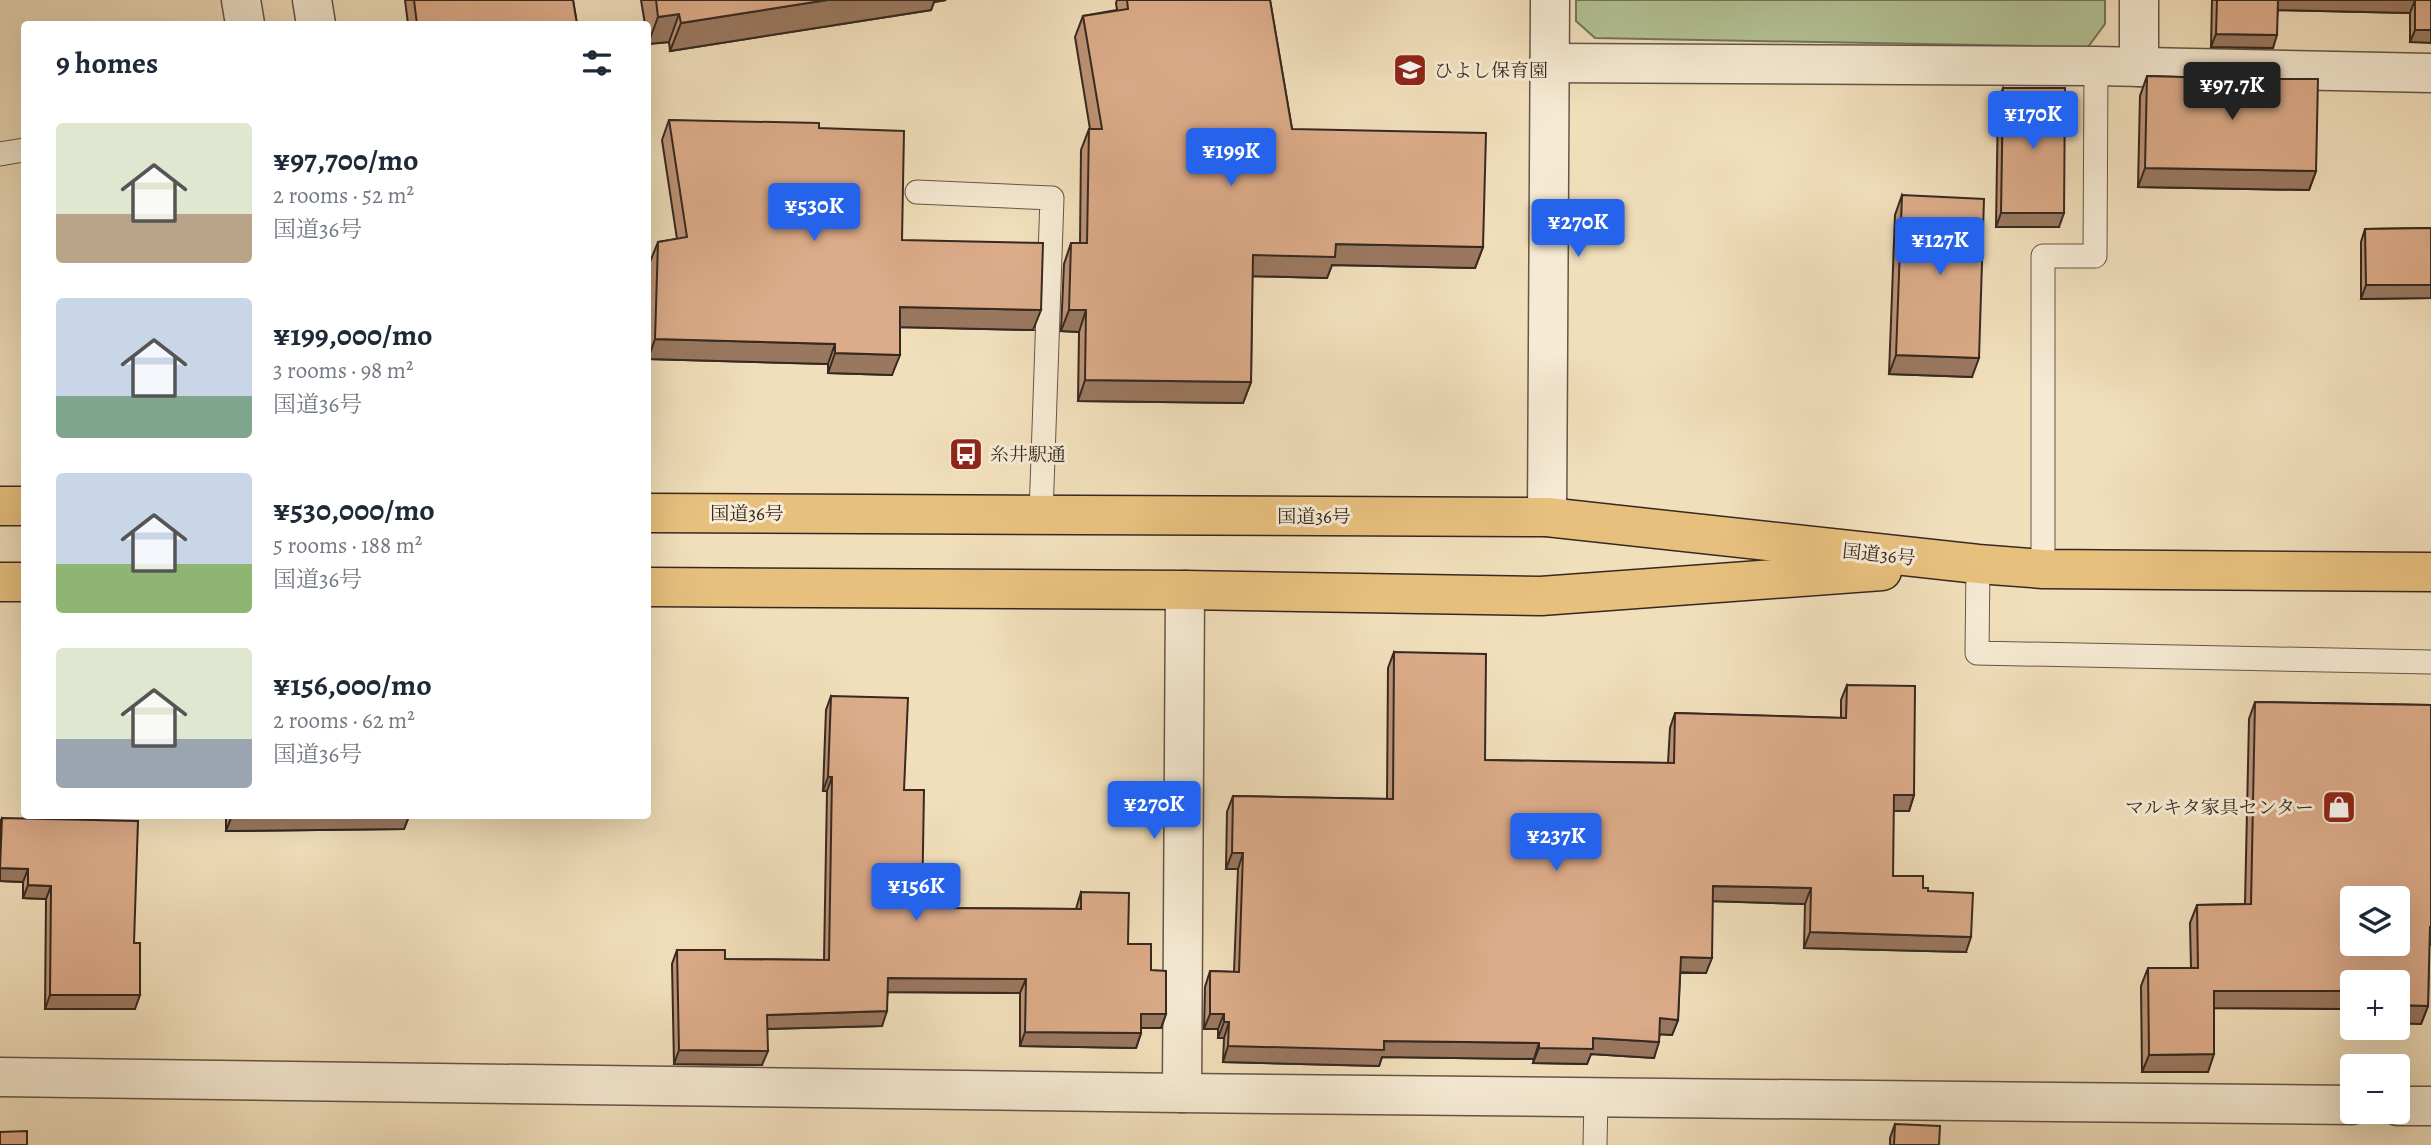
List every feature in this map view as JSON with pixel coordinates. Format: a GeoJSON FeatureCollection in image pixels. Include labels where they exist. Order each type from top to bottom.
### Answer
{"type":"FeatureCollection","features":[{"type":"Feature","properties":{"kind":"highway"},"geometry":{"type":"LineString","coordinates":[[0,506],[21,506]]}},
{"type":"Feature","properties":{"kind":"highway","name":"国道36号"},"geometry":{"type":"LineString","coordinates":[[651,513],[1547,517],[2043,569],[2431,572]]}},
{"type":"Feature","properties":{"kind":"highway","name":"国道36号"},"geometry":{"type":"LineString","coordinates":[[651,587],[1185,590],[1541,596],[1978,564]]}},
{"type":"Feature","properties":{"kind":"highway"},"geometry":{"type":"LineString","coordinates":[[0,582],[21,582]]}},
{"type":"Feature","properties":{"kind":"street"},"geometry":{"type":"LineString","coordinates":[[241,0],[244,21]]}},
{"type":"Feature","properties":{"kind":"street"},"geometry":{"type":"LineString","coordinates":[[312,0],[316,21]]}},
{"type":"Feature","properties":{"kind":"street"},"geometry":{"type":"LineString","coordinates":[[1547,517],[1550,0]]}},
{"type":"Feature","properties":{"kind":"street"},"geometry":{"type":"LineString","coordinates":[[2139,0],[2139,67]]}},
{"type":"Feature","properties":{"kind":"street"},"geometry":{"type":"LineString","coordinates":[[1549,63],[2096,66],[2431,73]]}},
{"type":"Feature","properties":{"kind":"street"},"geometry":{"type":"LineString","coordinates":[[1182,1093],[1185,590]]}},
{"type":"Feature","properties":{"kind":"street"},"geometry":{"type":"LineString","coordinates":[[0,1077],[2340,1105]]}},
{"type":"Feature","properties":{"kind":"street"},"geometry":{"type":"LineString","coordinates":[[2410,1106],[2431,1106]]}},
{"type":"Feature","properties":{"kind":"lane"},"geometry":{"type":"LineString","coordinates":[[2043,569],[2043,256],[2095,256],[2096,66]]}},
{"type":"Feature","properties":{"kind":"lane"},"geometry":{"type":"LineString","coordinates":[[0,153],[21,150]]}},
{"type":"Feature","properties":{"kind":"lane"},"geometry":{"type":"LineString","coordinates":[[917,192],[1052,198],[1041,515]]}},
{"type":"Feature","properties":{"kind":"lane"},"geometry":{"type":"LineString","coordinates":[[1978,564],[1976,653],[2431,662]]}},
{"type":"Feature","properties":{"kind":"lane"},"geometry":{"type":"LineString","coordinates":[[1595,1145],[1597,1097]]}},
{"type":"Feature","properties":{"kind":"green space"},"geometry":{"type":"Polygon","coordinates":[[[1576,0],[2105,0],[2105,24],[2088,47],[1595,38],[1576,21],[1576,0]]]}},
{"type":"Feature","properties":{"kind":"building"},"geometry":{"type":"Polygon","coordinates":[[[414,0],[573,0],[576,21],[417,21],[414,0]]]}},
{"type":"Feature","properties":{"kind":"building"},"geometry":{"type":"Polygon","coordinates":[[[656,0],[827,0],[681,23],[679,14],[658,17],[656,0]]]}},
{"type":"Feature","properties":{"kind":"building"},"geometry":{"type":"Polygon","coordinates":[[[1127,0],[1270,0],[1292,129],[1486,133],[1483,247],[1336,244],[1335,257],[1253,255],[1251,382],[1085,380],[1086,310],[1069,310],[1071,243],[1087,243],[1089,129],[1102,129],[1083,16],[1128,9],[1127,0]]]}},
{"type":"Feature","properties":{"kind":"building"},"geometry":{"type":"Polygon","coordinates":[[[2217,0],[2278,0],[2277,35],[2216,34],[2217,0]]]}},
{"type":"Feature","properties":{"kind":"building"},"geometry":{"type":"Polygon","coordinates":[[[2415,0],[2431,0],[2431,30],[2415,30],[2415,0]]]}},
{"type":"Feature","properties":{"kind":"building"},"geometry":{"type":"Polygon","coordinates":[[[2218,71],[2279,72],[2279,79],[2318,79],[2316,171],[2145,168],[2147,76],[2218,78],[2218,71]]]}},
{"type":"Feature","properties":{"kind":"building"},"geometry":{"type":"Polygon","coordinates":[[[2003,88],[2065,88],[2064,213],[2001,213],[2003,88]]]}},
{"type":"Feature","properties":{"kind":"building"},"geometry":{"type":"Polygon","coordinates":[[[669,120],[819,123],[819,128],[904,131],[902,240],[1043,243],[1041,310],[900,307],[900,355],[835,353],[835,344],[655,339],[658,242],[687,237],[669,120]]]}},
{"type":"Feature","properties":{"kind":"building"},"geometry":{"type":"Polygon","coordinates":[[[1902,195],[1984,199],[1979,358],[1896,355],[1902,195]]]}},
{"type":"Feature","properties":{"kind":"building"},"geometry":{"type":"Polygon","coordinates":[[[2431,228],[2431,285],[2366,285],[2365,229],[2431,228]]]}},
{"type":"Feature","properties":{"kind":"building"},"geometry":{"type":"Polygon","coordinates":[[[1394,652],[1486,654],[1485,760],[1674,763],[1675,713],[1846,718],[1847,685],[1915,686],[1914,795],[1894,795],[1893,876],[1923,876],[1923,888],[1928,888],[1928,891],[1973,893],[1971,937],[1810,932],[1811,888],[1713,886],[1712,958],[1681,957],[1678,1020],[1660,1018],[1659,1042],[1593,1038],[1593,1049],[1539,1048],[1539,1043],[1384,1041],[1384,1050],[1228,1046],[1229,1022],[1224,1022],[1224,1014],[1210,1014],[1210,971],[1239,972],[1243,853],[1232,853],[1233,796],[1393,799],[1394,652]]]}},
{"type":"Feature","properties":{"kind":"building"},"geometry":{"type":"Polygon","coordinates":[[[831,696],[908,698],[904,790],[924,790],[922,908],[1081,909],[1081,892],[1129,893],[1128,944],[1151,944],[1151,970],[1166,971],[1166,1014],[1141,1014],[1141,1033],[1025,1032],[1026,979],[888,978],[887,1011],[767,1015],[768,1051],[679,1050],[677,950],[725,950],[725,959],[829,960],[832,777],[828,777],[831,696]]]}},
{"type":"Feature","properties":{"kind":"building"},"geometry":{"type":"Polygon","coordinates":[[[2255,702],[2431,705],[2431,927],[2428,1006],[2410,1005],[2410,970],[2340,970],[2340,991],[2214,991],[2214,1054],[2149,1055],[2148,968],[2198,968],[2197,905],[2251,904],[2255,702]]]}},
{"type":"Feature","properties":{"kind":"building"},"geometry":{"type":"Polygon","coordinates":[[[2,818],[138,821],[134,943],[140,943],[140,995],[50,995],[51,886],[28,885],[28,869],[0,868],[2,818]]]}},
{"type":"Feature","properties":{"kind":"building"},"geometry":{"type":"Polygon","coordinates":[[[1895,1124],[1940,1126],[1939,1145],[1894,1145],[1895,1124]]]}},
{"type":"Feature","properties":{"kind":"building"},"geometry":{"type":"Polygon","coordinates":[[[27,1131],[27,1145],[0,1145],[0,1132],[27,1131]]]}},
{"type":"Feature","properties":{"kind":"place","name":"ひよし保育園"},"geometry":{"type":"Point","coordinates":[1410,70]}},
{"type":"Feature","properties":{"kind":"place","name":"糸井駅通"},"geometry":{"type":"Point","coordinates":[966,454]}},
{"type":"Feature","properties":{"kind":"place","name":"マルキタ家具センター"},"geometry":{"type":"Point","coordinates":[2339,807]}}]}
